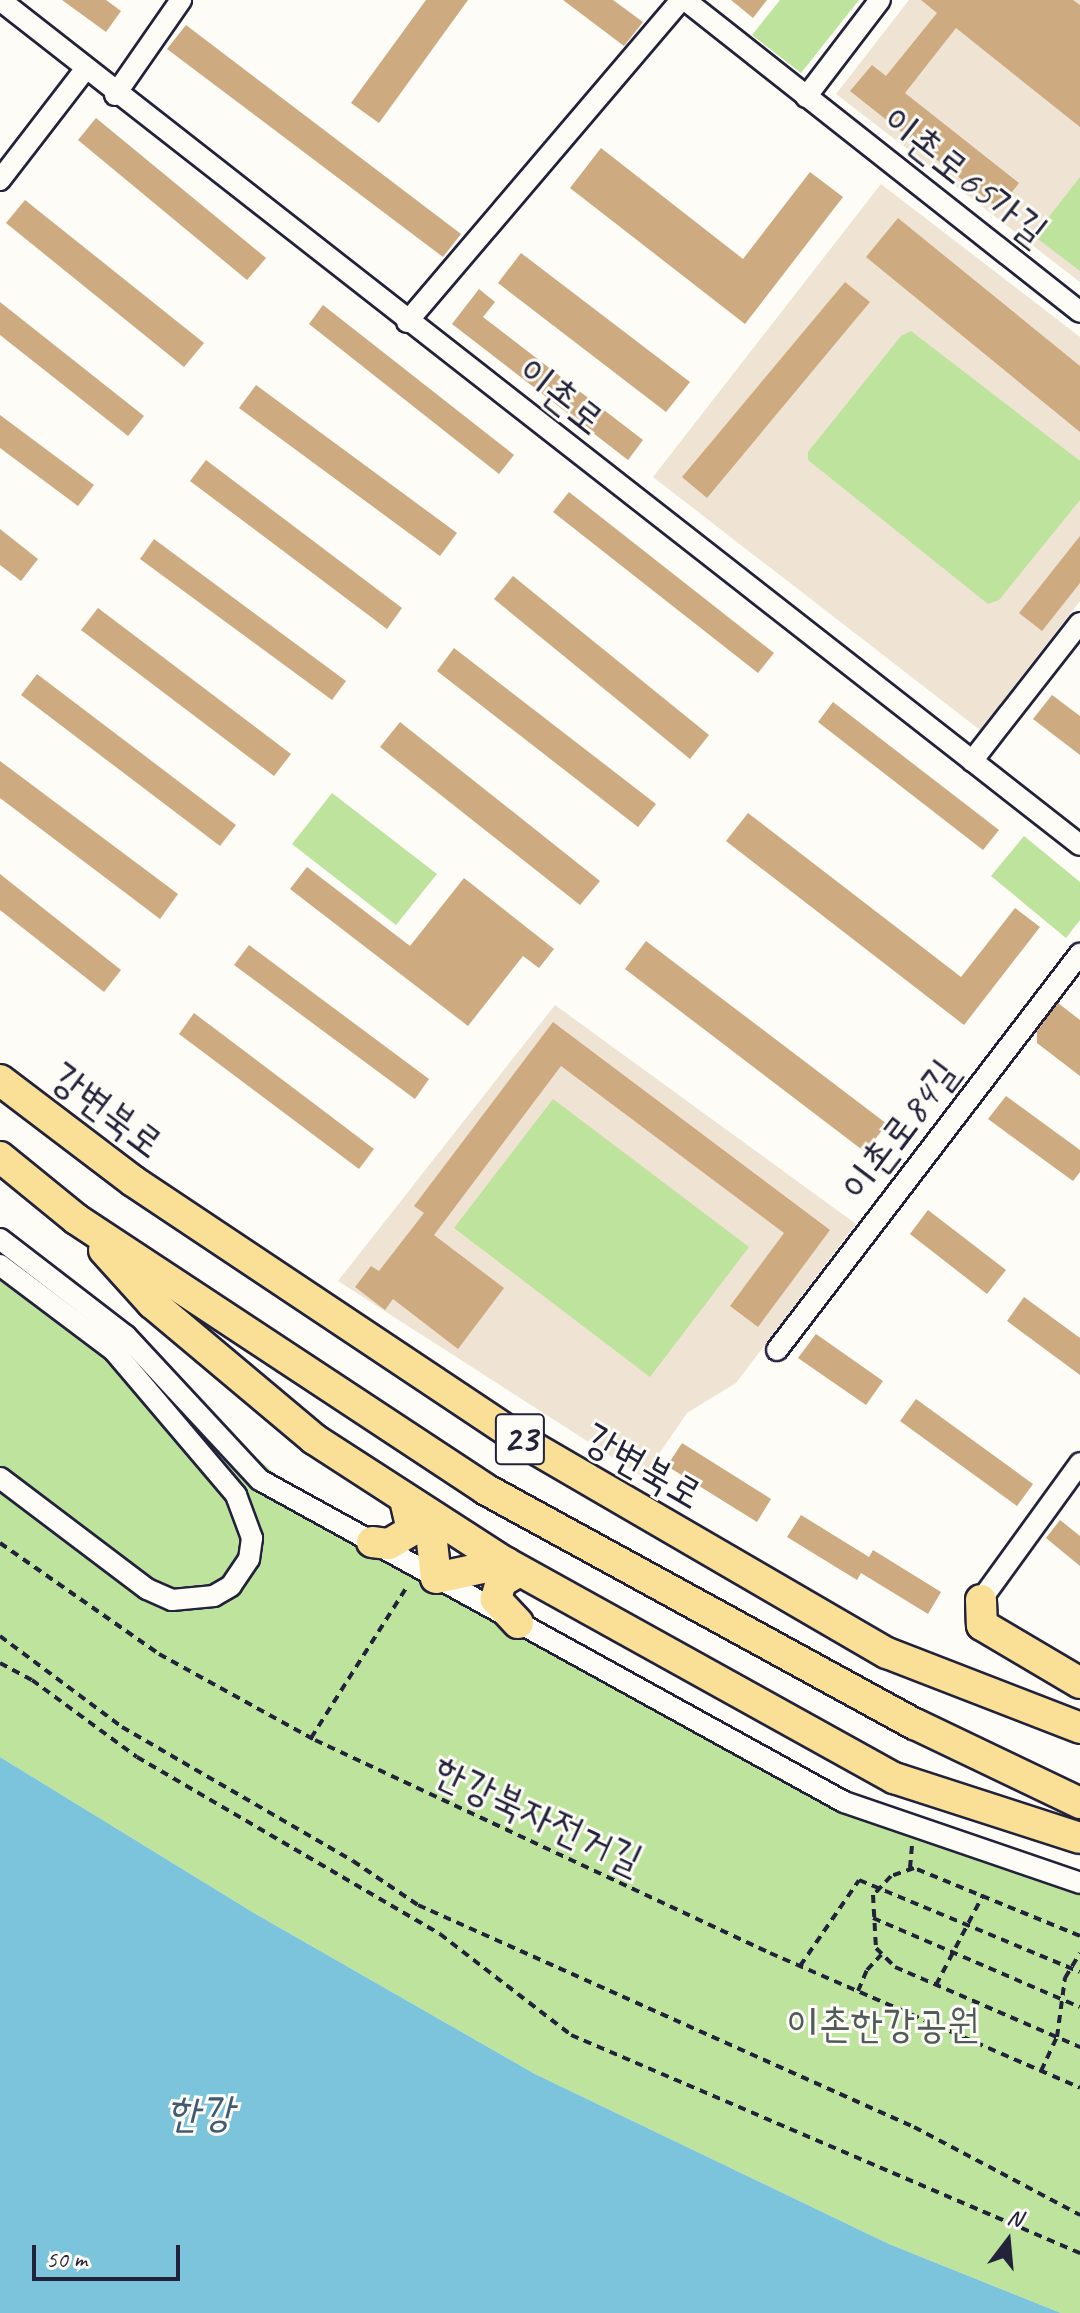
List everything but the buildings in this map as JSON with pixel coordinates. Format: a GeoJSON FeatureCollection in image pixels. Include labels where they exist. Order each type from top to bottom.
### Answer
{"type":"FeatureCollection","features":[{"type":"Feature","properties":{"kind":"highway","name":"강변북로"},"geometry":{"type":"LineString","coordinates":[[0,1080],[133,1181],[529,1445],[887,1653],[1080,1728]]}},
{"type":"Feature","properties":{"kind":"highway","name":"23"},"geometry":{"type":"LineString","coordinates":[[0,1157],[76,1219],[485,1489],[915,1724],[1080,1803]]}},
{"type":"Feature","properties":{"kind":"highway"},"geometry":{"type":"LineString","coordinates":[[76,1219],[152,1303],[314,1439],[512,1567],[894,1778],[1080,1838]]}},
{"type":"Feature","properties":{"kind":"highway"},"geometry":{"type":"LineString","coordinates":[[372,1542],[389,1544],[412,1530],[417,1506]]}},
{"type":"Feature","properties":{"kind":"highway"},"geometry":{"type":"LineString","coordinates":[[417,1506],[427,1573],[512,1567]]}},
{"type":"Feature","properties":{"kind":"highway"},"geometry":{"type":"LineString","coordinates":[[512,1567],[501,1582],[496,1599],[518,1623]]}},
{"type":"Feature","properties":{"kind":"highway"},"geometry":{"type":"LineString","coordinates":[[981,1600],[982,1625],[1080,1683]]}},
{"type":"Feature","properties":{"kind":"street","name":"이촌로"},"geometry":{"type":"LineString","coordinates":[[0,0],[84,71],[1080,845]]}},
{"type":"Feature","properties":{"kind":"street"},"geometry":{"type":"LineString","coordinates":[[115,95],[181,0]]}},
{"type":"Feature","properties":{"kind":"street"},"geometry":{"type":"LineString","coordinates":[[407,322],[683,0]]}},
{"type":"Feature","properties":{"kind":"street","name":"이촌로65가길"},"geometry":{"type":"LineString","coordinates":[[683,0],[1080,312]]}},
{"type":"Feature","properties":{"kind":"street"},"geometry":{"type":"LineString","coordinates":[[806,97],[880,0]]}},
{"type":"Feature","properties":{"kind":"street"},"geometry":{"type":"LineString","coordinates":[[0,180],[84,71]]}},
{"type":"Feature","properties":{"kind":"street"},"geometry":{"type":"LineString","coordinates":[[972,761],[1080,623]]}},
{"type":"Feature","properties":{"kind":"street","name":"이촌로84길"},"geometry":{"type":"LineString","coordinates":[[777,1350],[1080,953]]}},
{"type":"Feature","properties":{"kind":"street"},"geometry":{"type":"LineString","coordinates":[[0,1239],[126,1336],[260,1480],[844,1802],[918,1831],[1080,1883]]}},
{"type":"Feature","properties":{"kind":"street"},"geometry":{"type":"LineString","coordinates":[[0,1265],[114,1351],[236,1495],[252,1538],[249,1559],[231,1586],[214,1596],[172,1600],[147,1589],[0,1478]]}},
{"type":"Feature","properties":{"kind":"street"},"geometry":{"type":"LineString","coordinates":[[981,1600],[1080,1463]]}},
{"type":"Feature","properties":{"kind":"path","name":"한강북자전거길"},"geometry":{"type":"LineString","coordinates":[[0,1543],[159,1654],[311,1738],[800,1966],[1080,2088]]}},
{"type":"Feature","properties":{"kind":"path"},"geometry":{"type":"LineString","coordinates":[[311,1738],[427,1573]]}},
{"type":"Feature","properties":{"kind":"path"},"geometry":{"type":"LineString","coordinates":[[0,1636],[154,1748],[295,1826],[418,1905],[914,2127],[1080,2215]]}},
{"type":"Feature","properties":{"kind":"path"},"geometry":{"type":"LineString","coordinates":[[0,1663],[32,1680],[137,1757],[440,1934],[571,2035],[1080,2253]]}},
{"type":"Feature","properties":{"kind":"path"},"geometry":{"type":"LineString","coordinates":[[910,1868],[908,1853],[918,1831]]}},
{"type":"Feature","properties":{"kind":"path"},"geometry":{"type":"LineString","coordinates":[[877,1888],[910,1868]]}},
{"type":"Feature","properties":{"kind":"path"},"geometry":{"type":"LineString","coordinates":[[910,1868],[1080,1936]]}},
{"type":"Feature","properties":{"kind":"path"},"geometry":{"type":"LineString","coordinates":[[800,1966],[859,1880],[1080,1972]]}},
{"type":"Feature","properties":{"kind":"path"},"geometry":{"type":"LineString","coordinates":[[877,1888],[873,1918],[876,1948],[895,1967],[1080,2047]]}},
{"type":"Feature","properties":{"kind":"path"},"geometry":{"type":"LineString","coordinates":[[936,1985],[983,1895]]}},
{"type":"Feature","properties":{"kind":"path"},"geometry":{"type":"LineString","coordinates":[[873,1918],[1080,2007]]}},
{"type":"Feature","properties":{"kind":"path"},"geometry":{"type":"LineString","coordinates":[[1041,2071],[1057,2037],[1060,1999],[1069,1967],[1080,1953]]}},
{"type":"Feature","properties":{"kind":"path"},"geometry":{"type":"LineString","coordinates":[[858,1991],[867,1970],[881,1955]]}},
{"type":"Feature","properties":{"kind":"shaded area"},"geometry":{"type":"Polygon","coordinates":[[[909,0],[1080,0],[1080,282],[836,94],[909,0]]]}},
{"type":"Feature","properties":{"kind":"shaded area"},"geometry":{"type":"Polygon","coordinates":[[[881,184],[1080,337],[1080,601],[980,730],[653,477],[881,184]]]}},
{"type":"Feature","properties":{"kind":"shaded area"},"geometry":{"type":"Polygon","coordinates":[[[555,1005],[856,1224],[736,1383],[687,1413],[643,1477],[338,1281],[555,1005]]]}},
{"type":"Feature","properties":{"kind":"green space"},"geometry":{"type":"Polygon","coordinates":[[[780,0],[859,0],[801,73],[752,35],[780,0]]]}},
{"type":"Feature","properties":{"kind":"green space"},"geometry":{"type":"Polygon","coordinates":[[[1080,177],[1080,271],[1034,236],[1080,177]]]}},
{"type":"Feature","properties":{"kind":"green space"},"geometry":{"type":"Polygon","coordinates":[[[911,331],[1080,461],[1080,500],[999,600],[988,604],[808,460],[808,452],[901,336],[911,331]]]}},
{"type":"Feature","properties":{"kind":"green space"},"geometry":{"type":"Polygon","coordinates":[[[332,793],[437,874],[396,925],[292,844],[332,793]]]}},
{"type":"Feature","properties":{"kind":"green space"},"geometry":{"type":"Polygon","coordinates":[[[1024,836],[1080,882],[1080,920],[1066,938],[991,876],[1024,836]]]}},
{"type":"Feature","properties":{"kind":"green space"},"geometry":{"type":"Polygon","coordinates":[[[553,1099],[749,1247],[650,1377],[454,1228],[553,1099]]]}},
{"type":"Feature","properties":{"kind":"green space","name":"이촌한강공원"},"geometry":{"type":"Polygon","coordinates":[[[0,1234],[297,1493],[891,1821],[1080,1878],[1080,2313],[1061,2313],[889,2244],[535,2074],[254,1913],[0,1757],[0,1234]]]}},
{"type":"Feature","properties":{"kind":"water","name":"한강"},"geometry":{"type":"Polygon","coordinates":[[[0,1757],[254,1913],[535,2074],[889,2244],[1061,2313],[0,2313],[0,1757]]]}}]}
